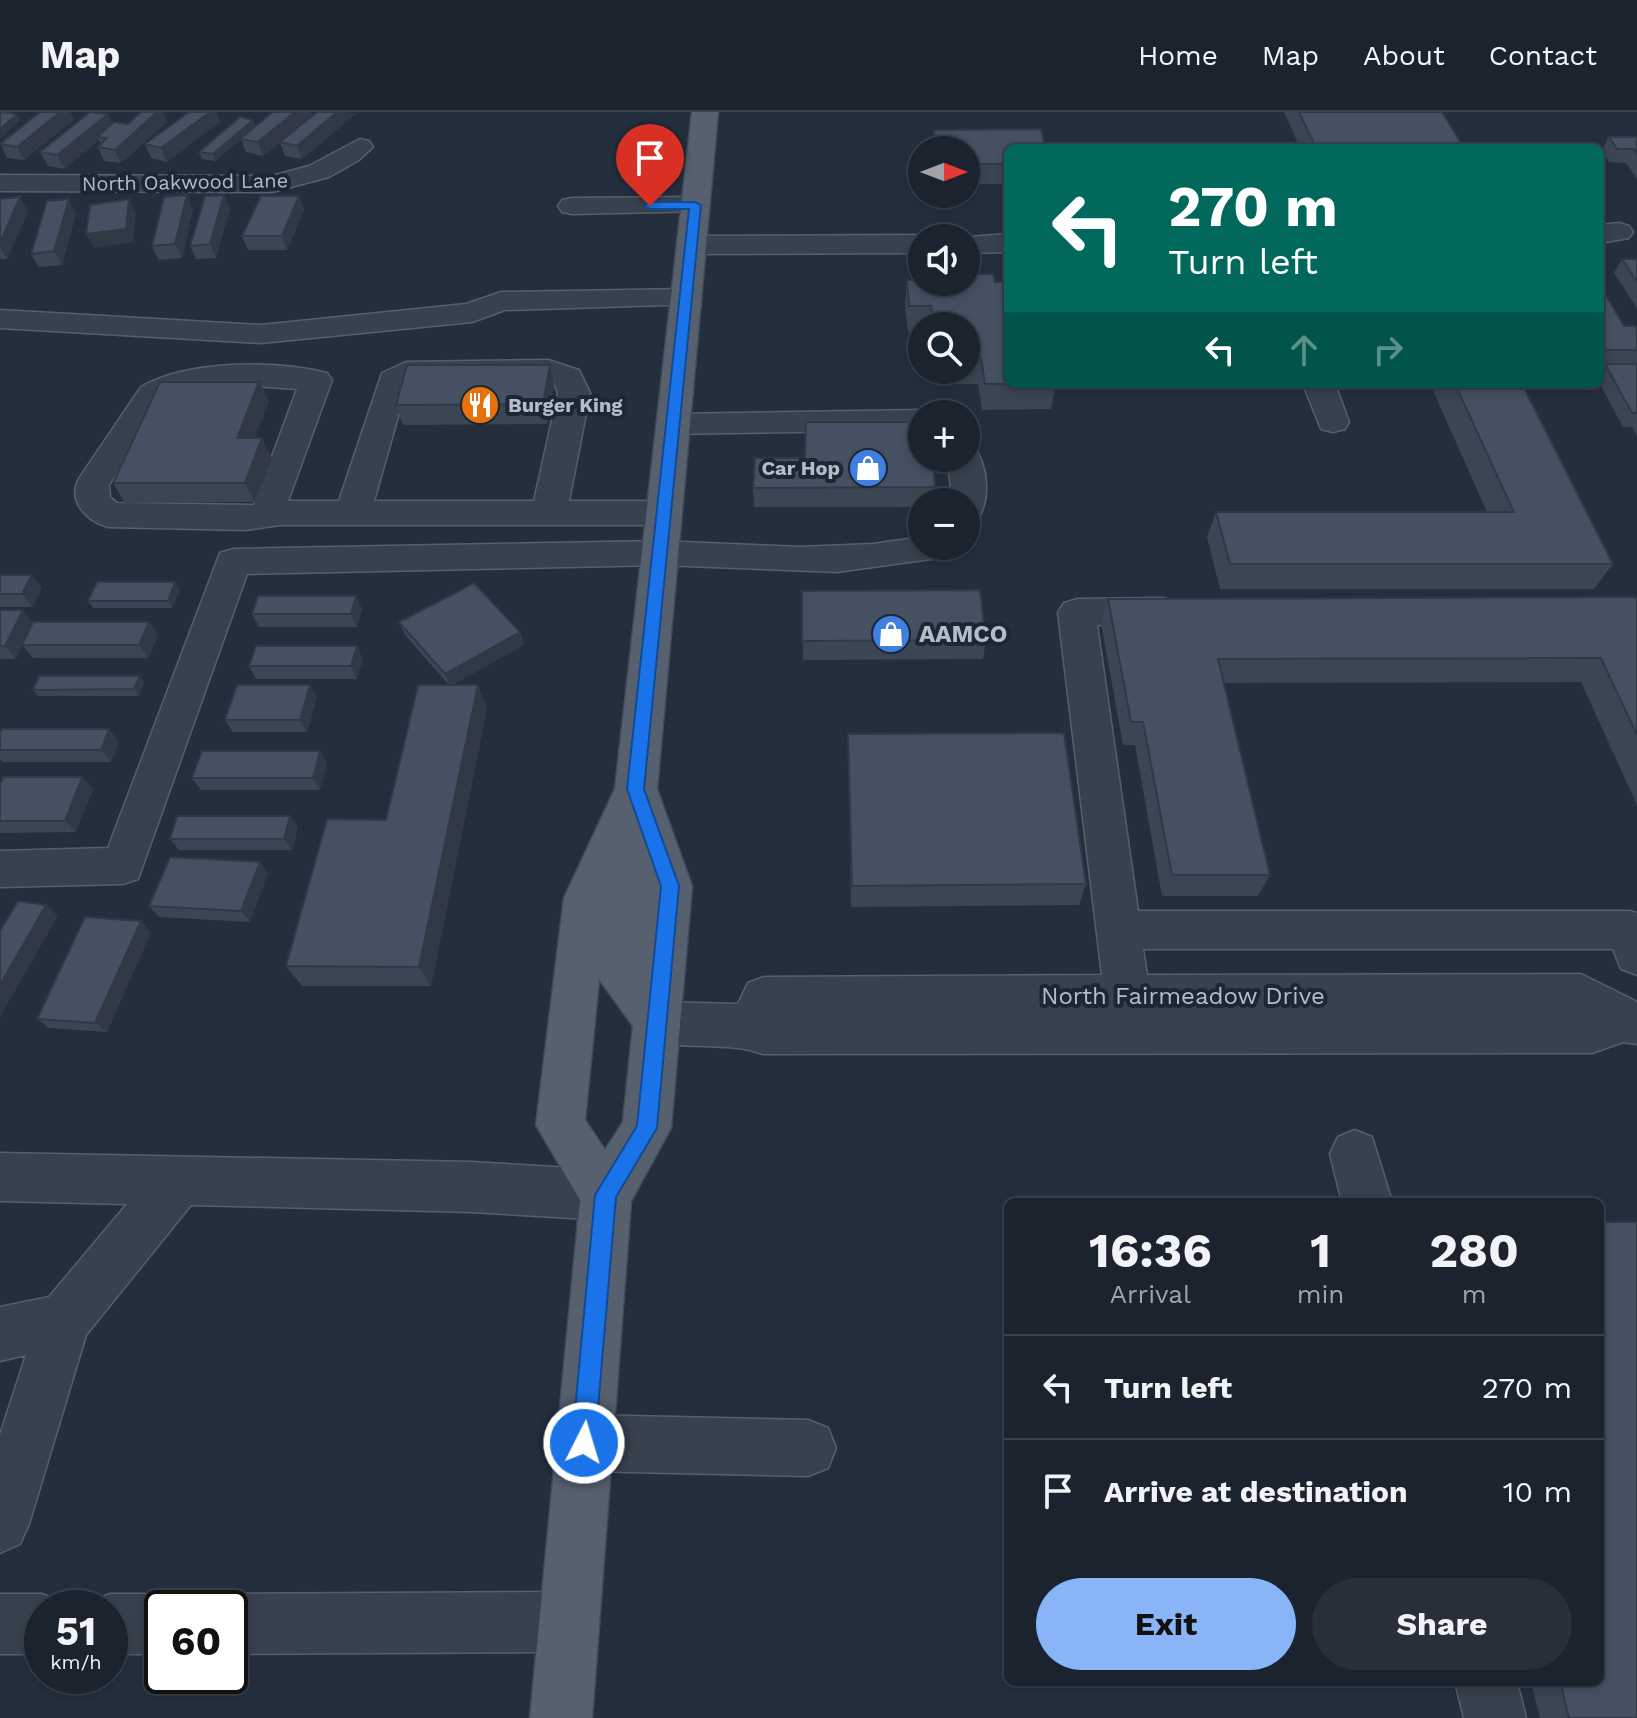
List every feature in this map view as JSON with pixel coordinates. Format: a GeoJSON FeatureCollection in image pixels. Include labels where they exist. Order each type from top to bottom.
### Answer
{"type":"FeatureCollection","features":[{"type":"Feature","properties":{"kind":"main road"},"geometry":{"type":"LineString","coordinates":[[606,1195],[560,1125],[586,898],[636,789],[705,112]]}},
{"type":"Feature","properties":{"kind":"main road"},"geometry":{"type":"LineString","coordinates":[[561,1718],[606,1195],[647,1128],[659,1023],[670,886],[636,789]]}},
{"type":"Feature","properties":{"kind":"street","name":"North Oakwood Lane"},"geometry":{"type":"LineString","coordinates":[[0,183],[272,184],[308,178],[340,163],[360,147]]}},
{"type":"Feature","properties":{"kind":"street"},"geometry":{"type":"LineString","coordinates":[[572,206],[695,205]]}},
{"type":"Feature","properties":{"kind":"street"},"geometry":{"type":"LineString","coordinates":[[980,244],[1004,243]]}},
{"type":"Feature","properties":{"kind":"street"},"geometry":{"type":"LineString","coordinates":[[691,245],[908,244]]}},
{"type":"Feature","properties":{"kind":"street"},"geometry":{"type":"LineString","coordinates":[[0,319],[261,334],[472,313],[498,325],[685,310]]}},
{"type":"Feature","properties":{"kind":"street"},"geometry":{"type":"LineString","coordinates":[[353,513],[393,380],[406,372],[548,370],[568,377],[574,393],[549,513]]}},
{"type":"Feature","properties":{"kind":"street"},"geometry":{"type":"LineString","coordinates":[[280,513],[270,503],[316,380],[187,378],[165,383],[152,394],[92,485],[93,501],[108,515],[246,518],[280,513],[664,513]]}},
{"type":"Feature","properties":{"kind":"street"},"geometry":{"type":"LineString","coordinates":[[1320,388],[1333,422]]}},
{"type":"Feature","properties":{"kind":"street"},"geometry":{"type":"LineString","coordinates":[[673,424],[908,420]]}},
{"type":"Feature","properties":{"kind":"street"},"geometry":{"type":"LineString","coordinates":[[0,869],[123,866],[233,562],[660,553],[722,559],[908,554]]}},
{"type":"Feature","properties":{"kind":"street"},"geometry":{"type":"LineString","coordinates":[[1127,996],[1077,612],[1198,611]]}},
{"type":"Feature","properties":{"kind":"street"},"geometry":{"type":"LineString","coordinates":[[1118,930],[1630,930],[1637,955]]}},
{"type":"Feature","properties":{"kind":"street","name":"North Fairmeadow Drive"},"geometry":{"type":"LineString","coordinates":[[754,1026],[764,997],[1581,994],[1630,1022]]}},
{"type":"Feature","properties":{"kind":"street","name":"North Fairmeadow Drive"},"geometry":{"type":"LineString","coordinates":[[659,1023],[754,1026],[763,1033],[1592,1032],[1630,1022]]}},
{"type":"Feature","properties":{"kind":"street"},"geometry":{"type":"LineString","coordinates":[[1355,1154],[1366,1198]]}},
{"type":"Feature","properties":{"kind":"street"},"geometry":{"type":"LineString","coordinates":[[0,1177],[606,1195]]}},
{"type":"Feature","properties":{"kind":"street"},"geometry":{"type":"LineString","coordinates":[[0,1524],[64,1320],[180,1180]]}},
{"type":"Feature","properties":{"kind":"street"},"geometry":{"type":"LineString","coordinates":[[0,1334],[64,1320]]}},
{"type":"Feature","properties":{"kind":"street"},"geometry":{"type":"LineString","coordinates":[[584,1443],[808,1448]]}},
{"type":"Feature","properties":{"kind":"street"},"geometry":{"type":"LineString","coordinates":[[248,1624],[569,1622]]}},
{"type":"Feature","properties":{"kind":"street"},"geometry":{"type":"LineString","coordinates":[[0,1624],[24,1624]]}},
{"type":"Feature","properties":{"kind":"street"},"geometry":{"type":"LineString","coordinates":[[1487,1686],[1495,1718]]}},
{"type":"Feature","properties":{"kind":"building"},"geometry":{"type":"Polygon","coordinates":[[[0,112],[17,114],[0,129],[0,112]]]}},
{"type":"Feature","properties":{"kind":"building"},"geometry":{"type":"Polygon","coordinates":[[[40,112],[60,112],[17,147],[0,144],[40,112]]]}},
{"type":"Feature","properties":{"kind":"building"},"geometry":{"type":"Polygon","coordinates":[[[90,112],[108,114],[57,155],[40,152],[90,112]]]}},
{"type":"Feature","properties":{"kind":"building"},"geometry":{"type":"Polygon","coordinates":[[[141,112],[157,112],[115,150],[98,147],[107,138],[97,137],[114,122],[128,124],[141,112]]]}},
{"type":"Feature","properties":{"kind":"building"},"geometry":{"type":"Polygon","coordinates":[[[189,112],[210,112],[161,148],[145,144],[189,112]]]}},
{"type":"Feature","properties":{"kind":"building"},"geometry":{"type":"Polygon","coordinates":[[[273,112],[295,112],[258,142],[240,139],[273,112]]]}},
{"type":"Feature","properties":{"kind":"building"},"geometry":{"type":"Polygon","coordinates":[[[317,112],[337,112],[297,146],[280,142],[317,112]]]}},
{"type":"Feature","properties":{"kind":"building"},"geometry":{"type":"Polygon","coordinates":[[[1299,112],[1442,112],[1461,143],[1314,144],[1299,112]]]}},
{"type":"Feature","properties":{"kind":"building"},"geometry":{"type":"Polygon","coordinates":[[[240,117],[253,120],[213,154],[199,152],[240,117]]]}},
{"type":"Feature","properties":{"kind":"building"},"geometry":{"type":"Polygon","coordinates":[[[1041,129],[1044,144],[1004,144],[1004,164],[980,164],[980,136],[935,136],[934,130],[1041,129]]]}},
{"type":"Feature","properties":{"kind":"building"},"geometry":{"type":"Polygon","coordinates":[[[1609,137],[1637,137],[1637,154],[1634,149],[1617,149],[1609,137]]]}},
{"type":"Feature","properties":{"kind":"building"},"geometry":{"type":"Polygon","coordinates":[[[187,195],[175,244],[152,246],[164,197],[187,195]]]}},
{"type":"Feature","properties":{"kind":"building"},"geometry":{"type":"Polygon","coordinates":[[[224,195],[210,244],[190,246],[205,196],[224,195]]]}},
{"type":"Feature","properties":{"kind":"building"},"geometry":{"type":"Polygon","coordinates":[[[261,196],[299,196],[282,236],[242,236],[261,196]]]}},
{"type":"Feature","properties":{"kind":"building"},"geometry":{"type":"Polygon","coordinates":[[[20,197],[0,243],[0,199],[20,197]]]}},
{"type":"Feature","properties":{"kind":"building"},"geometry":{"type":"Polygon","coordinates":[[[69,199],[54,251],[31,254],[47,201],[69,199]]]}},
{"type":"Feature","properties":{"kind":"building"},"geometry":{"type":"Polygon","coordinates":[[[129,199],[126,229],[86,234],[90,205],[129,199]]]}},
{"type":"Feature","properties":{"kind":"building"},"geometry":{"type":"Polygon","coordinates":[[[1622,259],[1637,259],[1637,282],[1622,259]]]}},
{"type":"Feature","properties":{"kind":"building"},"geometry":{"type":"Polygon","coordinates":[[[980,274],[993,274],[995,282],[1004,282],[1004,384],[985,384],[980,358],[980,312],[932,312],[931,306],[909,306],[908,296],[980,296],[980,274]]]}},
{"type":"Feature","properties":{"kind":"building"},"geometry":{"type":"Polygon","coordinates":[[[1604,292],[1624,326],[1635,326],[1637,350],[1604,350],[1604,292]]]}},
{"type":"Feature","properties":{"kind":"building"},"geometry":{"type":"Polygon","coordinates":[[[1605,364],[1637,364],[1637,413],[1632,413],[1605,364]]]}},
{"type":"Feature","properties":{"kind":"building"},"geometry":{"type":"Polygon","coordinates":[[[407,365],[550,365],[543,404],[396,405],[407,365]]]}},
{"type":"Feature","properties":{"kind":"building"},"geometry":{"type":"Polygon","coordinates":[[[160,382],[259,382],[237,438],[262,438],[245,483],[113,483],[160,382]]]}},
{"type":"Feature","properties":{"kind":"building"},"geometry":{"type":"Polygon","coordinates":[[[1457,388],[1524,388],[1613,564],[1230,564],[1216,512],[1514,512],[1457,388]]]}},
{"type":"Feature","properties":{"kind":"building"},"geometry":{"type":"Polygon","coordinates":[[[806,422],[908,422],[908,472],[934,472],[935,487],[753,488],[755,458],[805,458],[806,422]]]}},
{"type":"Feature","properties":{"kind":"building"},"geometry":{"type":"Polygon","coordinates":[[[0,575],[32,575],[22,594],[0,594],[0,575]]]}},
{"type":"Feature","properties":{"kind":"building"},"geometry":{"type":"Polygon","coordinates":[[[97,582],[175,582],[168,601],[88,601],[97,582]]]}},
{"type":"Feature","properties":{"kind":"building"},"geometry":{"type":"Polygon","coordinates":[[[474,583],[520,632],[445,674],[399,622],[474,583]]]}},
{"type":"Feature","properties":{"kind":"building","name":"AAMCO"},"geometry":{"type":"Polygon","coordinates":[[[980,590],[986,640],[802,641],[802,591],[980,590]]]}},
{"type":"Feature","properties":{"kind":"building"},"geometry":{"type":"Polygon","coordinates":[[[258,596],[356,596],[351,614],[252,614],[258,596]]]}},
{"type":"Feature","properties":{"kind":"building"},"geometry":{"type":"Polygon","coordinates":[[[1637,597],[1637,735],[1601,658],[1218,659],[1270,875],[1172,875],[1143,722],[1131,722],[1108,599],[1637,597]]]}},
{"type":"Feature","properties":{"kind":"building"},"geometry":{"type":"Polygon","coordinates":[[[0,610],[23,610],[5,646],[0,646],[0,610]]]}},
{"type":"Feature","properties":{"kind":"building"},"geometry":{"type":"Polygon","coordinates":[[[33,622],[149,622],[139,645],[22,645],[33,622]]]}},
{"type":"Feature","properties":{"kind":"building"},"geometry":{"type":"Polygon","coordinates":[[[256,646],[357,646],[351,666],[249,666],[256,646]]]}},
{"type":"Feature","properties":{"kind":"building"},"geometry":{"type":"Polygon","coordinates":[[[39,676],[140,676],[134,689],[33,690],[39,676]]]}},
{"type":"Feature","properties":{"kind":"building"},"geometry":{"type":"Polygon","coordinates":[[[237,685],[310,685],[300,720],[225,720],[237,685]]]}},
{"type":"Feature","properties":{"kind":"building"},"geometry":{"type":"Polygon","coordinates":[[[418,685],[478,685],[419,967],[286,966],[327,819],[386,820],[418,685]]]}},
{"type":"Feature","properties":{"kind":"building"},"geometry":{"type":"Polygon","coordinates":[[[2,729],[109,729],[101,750],[0,750],[2,729]]]}},
{"type":"Feature","properties":{"kind":"building"},"geometry":{"type":"Polygon","coordinates":[[[1064,733],[1086,884],[852,886],[848,734],[1064,733]]]}},
{"type":"Feature","properties":{"kind":"building"},"geometry":{"type":"Polygon","coordinates":[[[202,751],[320,751],[313,778],[192,778],[202,751]]]}},
{"type":"Feature","properties":{"kind":"building"},"geometry":{"type":"Polygon","coordinates":[[[3,777],[82,777],[65,821],[0,821],[0,785],[3,777]]]}},
{"type":"Feature","properties":{"kind":"building"},"geometry":{"type":"Polygon","coordinates":[[[177,816],[290,816],[284,839],[170,839],[177,816]]]}},
{"type":"Feature","properties":{"kind":"building"},"geometry":{"type":"Polygon","coordinates":[[[170,857],[260,862],[241,911],[149,906],[170,857]]]}},
{"type":"Feature","properties":{"kind":"building"},"geometry":{"type":"Polygon","coordinates":[[[18,901],[46,905],[0,985],[0,931],[18,901]]]}},
{"type":"Feature","properties":{"kind":"building"},"geometry":{"type":"Polygon","coordinates":[[[85,917],[141,921],[95,1023],[37,1019],[85,917]]]}},
{"type":"Feature","properties":{"kind":"building"},"geometry":{"type":"Polygon","coordinates":[[[1604,1222],[1637,1222],[1637,1718],[1569,1718],[1561,1686],[1604,1686],[1604,1222]]]}},
{"type":"Feature","properties":{"kind":"place","name":"Burger King"},"geometry":{"type":"Point","coordinates":[480,405]}},
{"type":"Feature","properties":{"kind":"place","name":"Car Hop"},"geometry":{"type":"Point","coordinates":[868,468]}},
{"type":"Feature","properties":{"kind":"place","name":"AAMCO"},"geometry":{"type":"Point","coordinates":[891,634]}},
{"type":"Feature","properties":{"kind":"route"},"geometry":{"type":"LineString","coordinates":[[584,1443],[606,1195],[647,1128],[670,886],[636,789],[695,205],[650,206]]}}]}
